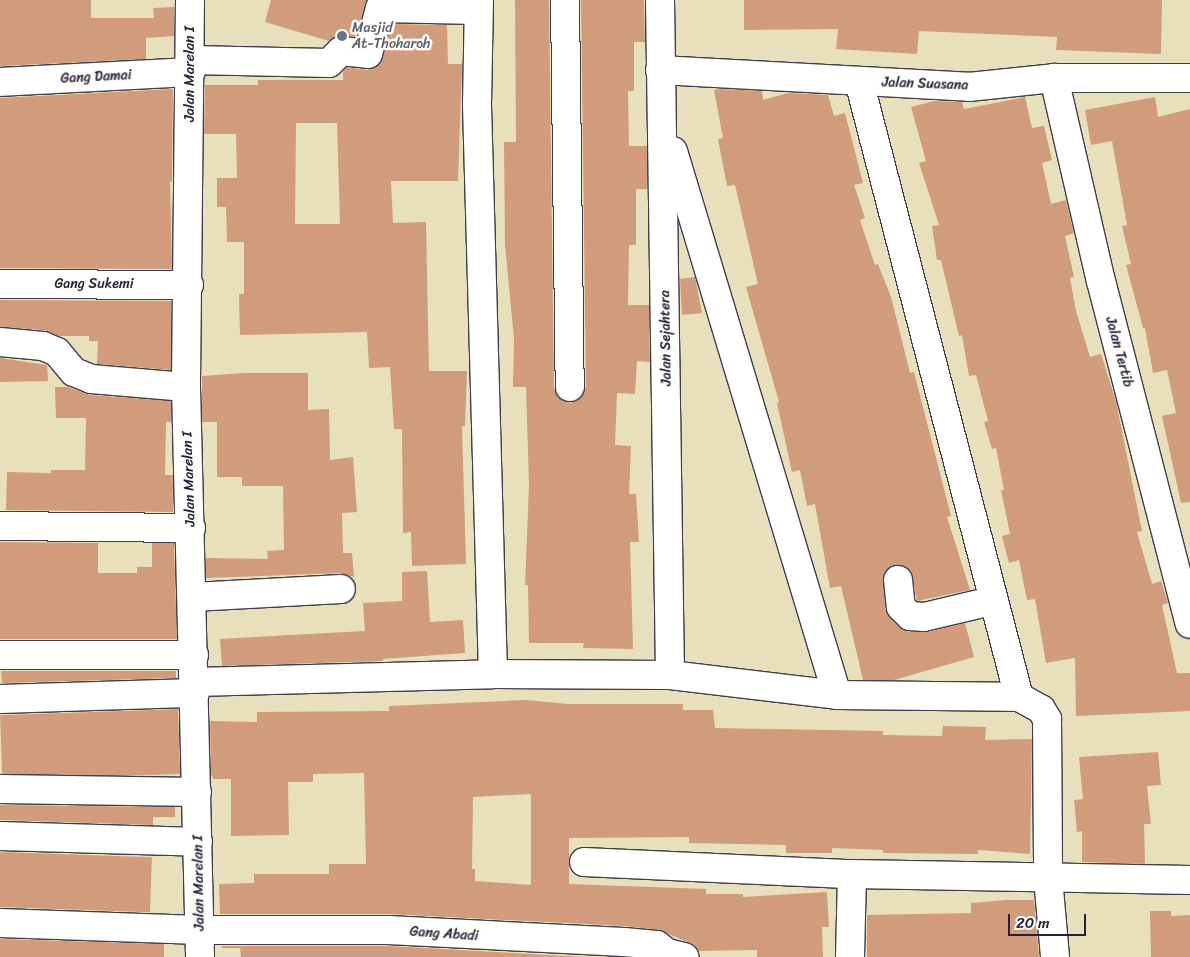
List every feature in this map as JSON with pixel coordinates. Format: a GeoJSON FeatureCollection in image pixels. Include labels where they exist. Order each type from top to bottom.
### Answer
{"type":"FeatureCollection","features":[{"type":"Feature","properties":{"kind":"street","name":"Jalan Marelan I"},"geometry":{"type":"LineString","coordinates":[[190,0],[189,285],[186,387],[193,597],[200,957]]}},
{"type":"Feature","properties":{"kind":"street"},"geometry":{"type":"LineString","coordinates":[[565,0],[570,388]]}},
{"type":"Feature","properties":{"kind":"street","name":"Jalan Sejahtera"},"geometry":{"type":"LineString","coordinates":[[660,0],[660,70],[664,119],[670,675]]}},
{"type":"Feature","properties":{"kind":"street","name":"Gang Damai"},"geometry":{"type":"LineString","coordinates":[[0,82],[191,66],[328,63],[341,51],[368,54],[380,8],[479,5]]}},
{"type":"Feature","properties":{"kind":"street"},"geometry":{"type":"LineString","coordinates":[[479,5],[477,105],[493,674]]}},
{"type":"Feature","properties":{"kind":"street","name":"Jalan Suasana"},"geometry":{"type":"LineString","coordinates":[[660,70],[969,87],[1054,78],[1190,78]]}},
{"type":"Feature","properties":{"kind":"street","name":"Jalan Tertib"},"geometry":{"type":"LineString","coordinates":[[1054,78],[1100,281],[1190,624]]}},
{"type":"Feature","properties":{"kind":"street"},"geometry":{"type":"LineString","coordinates":[[859,81],[991,601],[1019,697]]}},
{"type":"Feature","properties":{"kind":"street"},"geometry":{"type":"LineString","coordinates":[[664,119],[837,695]]}},
{"type":"Feature","properties":{"kind":"street","name":"Gang Sukemi"},"geometry":{"type":"LineString","coordinates":[[0,284],[189,285]]}},
{"type":"Feature","properties":{"kind":"street"},"geometry":{"type":"LineString","coordinates":[[0,342],[42,346],[57,352],[74,372],[90,379],[186,387]]}},
{"type":"Feature","properties":{"kind":"street"},"geometry":{"type":"LineString","coordinates":[[0,526],[191,528]]}},
{"type":"Feature","properties":{"kind":"street"},"geometry":{"type":"LineString","coordinates":[[898,580],[901,607],[910,616],[924,617],[991,601]]}},
{"type":"Feature","properties":{"kind":"street"},"geometry":{"type":"LineString","coordinates":[[193,597],[341,589]]}},
{"type":"Feature","properties":{"kind":"street"},"geometry":{"type":"LineString","coordinates":[[0,655],[194,655]]}},
{"type":"Feature","properties":{"kind":"street"},"geometry":{"type":"LineString","coordinates":[[0,699],[195,687],[493,674],[670,675],[837,695],[1019,697],[1041,709],[1047,719],[1048,878],[1055,957]]}},
{"type":"Feature","properties":{"kind":"street"},"geometry":{"type":"LineString","coordinates":[[0,788],[197,792]]}},
{"type":"Feature","properties":{"kind":"street"},"geometry":{"type":"LineString","coordinates":[[0,836],[198,842]]}},
{"type":"Feature","properties":{"kind":"street"},"geometry":{"type":"LineString","coordinates":[[584,862],[852,874],[1190,880]]}},
{"type":"Feature","properties":{"kind":"street"},"geometry":{"type":"LineString","coordinates":[[850,957],[852,874]]}},
{"type":"Feature","properties":{"kind":"street","name":"Gang Abadi"},"geometry":{"type":"LineString","coordinates":[[0,923],[200,930],[388,930],[624,942],[657,945],[667,953],[685,957]]}},
{"type":"Feature","properties":{"kind":"building"},"geometry":{"type":"Polygon","coordinates":[[[0,0],[91,0],[91,18],[154,18],[153,8],[174,7],[174,36],[146,38],[146,59],[0,66],[0,0]]]}},
{"type":"Feature","properties":{"kind":"building","name":"Masjid At-Thoharoh"},"geometry":{"type":"Polygon","coordinates":[[[271,0],[367,0],[356,37],[336,36],[329,41],[265,22],[271,0]]]}},
{"type":"Feature","properties":{"kind":"building"},"geometry":{"type":"Polygon","coordinates":[[[515,0],[549,0],[554,387],[557,395],[570,403],[578,400],[586,387],[581,0],[644,0],[645,42],[634,42],[634,91],[628,91],[629,146],[647,146],[647,189],[636,189],[636,245],[629,245],[628,305],[649,305],[650,362],[637,361],[635,394],[617,393],[615,445],[631,446],[629,494],[636,494],[639,542],[630,542],[633,649],[583,648],[584,643],[529,643],[528,585],[525,585],[529,485],[526,387],[513,387],[514,339],[505,245],[504,142],[516,142],[515,0]]]}},
{"type":"Feature","properties":{"kind":"building"},"geometry":{"type":"Polygon","coordinates":[[[744,0],[1162,0],[1161,54],[1056,50],[1057,37],[919,31],[917,54],[836,49],[838,29],[744,30],[744,0]]]}},
{"type":"Feature","properties":{"kind":"building"},"geometry":{"type":"Polygon","coordinates":[[[392,24],[447,25],[448,64],[462,64],[458,181],[391,181],[393,223],[426,222],[429,371],[467,371],[465,426],[462,426],[466,564],[412,566],[411,532],[403,533],[402,429],[394,429],[390,367],[369,368],[367,332],[240,335],[239,294],[244,294],[244,242],[227,242],[226,207],[217,207],[217,178],[237,178],[236,134],[204,134],[205,85],[258,85],[258,80],[343,80],[343,71],[347,67],[367,70],[380,64],[392,24]],[[296,123],[295,224],[340,224],[337,123],[296,123]]]}},
{"type":"Feature","properties":{"kind":"building"},"geometry":{"type":"Polygon","coordinates":[[[173,89],[172,182],[170,182],[172,269],[0,268],[0,98],[173,89]]]}},
{"type":"Feature","properties":{"kind":"building"},"geometry":{"type":"Polygon","coordinates":[[[714,90],[762,91],[763,100],[788,93],[828,95],[834,116],[845,113],[863,183],[854,185],[865,218],[860,220],[875,265],[878,264],[891,297],[910,373],[914,372],[951,516],[947,517],[970,590],[917,601],[911,571],[896,565],[884,574],[885,609],[899,627],[909,632],[928,632],[965,623],[974,657],[894,680],[863,680],[841,586],[830,588],[815,504],[807,506],[800,470],[792,472],[777,403],[779,402],[746,287],[758,284],[735,185],[727,186],[718,139],[723,138],[714,90]]]}},
{"type":"Feature","properties":{"kind":"building"},"geometry":{"type":"Polygon","coordinates":[[[1025,97],[1032,128],[1044,126],[1052,160],[1042,163],[1051,204],[1066,200],[1074,233],[1065,236],[1074,277],[1070,278],[1076,311],[1090,357],[1101,354],[1116,401],[1142,531],[1137,532],[1152,584],[1161,581],[1168,603],[1162,605],[1177,673],[1190,673],[1190,711],[1076,716],[1075,658],[1046,663],[1035,599],[1027,600],[1019,560],[1009,563],[1002,536],[1010,534],[1001,490],[1004,490],[996,448],[992,449],[984,422],[988,421],[976,375],[969,376],[962,335],[959,336],[941,260],[937,260],[932,226],[939,225],[919,163],[926,161],[911,107],[934,101],[962,102],[964,109],[1025,97]]]}},
{"type":"Feature","properties":{"kind":"building"},"geometry":{"type":"Polygon","coordinates":[[[1155,97],[1158,117],[1190,109],[1190,502],[1181,503],[1162,416],[1176,413],[1167,370],[1153,373],[1145,328],[1143,328],[1126,265],[1131,264],[1122,226],[1127,225],[1112,141],[1091,145],[1085,110],[1155,97]]]}},
{"type":"Feature","properties":{"kind":"building"},"geometry":{"type":"Polygon","coordinates":[[[695,277],[702,313],[682,315],[680,279],[695,277]]]}},
{"type":"Feature","properties":{"kind":"building"},"geometry":{"type":"Polygon","coordinates":[[[0,300],[171,301],[171,370],[97,364],[98,341],[89,341],[89,336],[59,336],[44,330],[0,327],[0,300]]]}},
{"type":"Feature","properties":{"kind":"building"},"geometry":{"type":"Polygon","coordinates":[[[0,358],[47,365],[48,381],[0,382],[0,358]]]}},
{"type":"Feature","properties":{"kind":"building"},"geometry":{"type":"Polygon","coordinates":[[[243,373],[308,373],[308,410],[329,409],[330,460],[353,457],[357,512],[342,513],[343,553],[352,553],[354,577],[340,573],[206,578],[206,558],[268,559],[267,551],[284,550],[283,486],[242,486],[242,477],[217,477],[217,422],[202,422],[202,376],[243,373]]]}},
{"type":"Feature","properties":{"kind":"building"},"geometry":{"type":"Polygon","coordinates":[[[55,387],[68,387],[90,395],[171,401],[171,422],[166,422],[165,475],[173,475],[173,512],[6,510],[7,472],[51,473],[51,470],[85,470],[86,418],[56,418],[55,387]]]}},
{"type":"Feature","properties":{"kind":"building"},"geometry":{"type":"Polygon","coordinates":[[[0,542],[98,543],[98,573],[137,573],[137,567],[152,567],[152,543],[174,543],[177,639],[0,639],[0,542]]]}},
{"type":"Feature","properties":{"kind":"building"},"geometry":{"type":"Polygon","coordinates":[[[427,571],[430,622],[463,620],[465,653],[383,659],[383,661],[222,666],[220,639],[365,631],[363,603],[402,601],[402,572],[427,571]]]}},
{"type":"Feature","properties":{"kind":"building"},"geometry":{"type":"Polygon","coordinates":[[[1,671],[176,671],[176,678],[2,683],[1,671]]]}},
{"type":"Feature","properties":{"kind":"building"},"geometry":{"type":"Polygon","coordinates":[[[526,700],[568,704],[683,704],[683,710],[713,710],[715,728],[883,731],[883,735],[942,736],[943,726],[986,727],[985,740],[1032,739],[1030,854],[978,850],[978,854],[883,853],[883,850],[832,848],[832,853],[786,853],[786,845],[689,843],[689,837],[569,838],[569,884],[706,889],[706,894],[743,894],[743,897],[827,892],[829,927],[822,927],[823,957],[757,957],[757,950],[699,951],[695,945],[659,930],[625,926],[389,914],[220,914],[219,884],[254,883],[254,874],[329,874],[329,864],[366,864],[364,773],[313,774],[313,782],[288,782],[289,835],[231,836],[231,779],[214,779],[211,775],[210,721],[257,722],[257,712],[389,711],[389,706],[526,700]],[[531,794],[473,797],[472,869],[475,869],[475,881],[531,885],[531,794]]]}},
{"type":"Feature","properties":{"kind":"building"},"geometry":{"type":"Polygon","coordinates":[[[178,709],[180,774],[2,780],[0,715],[178,709]]]}},
{"type":"Feature","properties":{"kind":"building"},"geometry":{"type":"Polygon","coordinates":[[[1158,752],[1161,785],[1147,786],[1151,824],[1144,824],[1145,864],[1082,862],[1082,831],[1077,832],[1074,800],[1083,799],[1079,757],[1158,752]]]}},
{"type":"Feature","properties":{"kind":"building"},"geometry":{"type":"Polygon","coordinates":[[[0,805],[175,807],[175,817],[153,817],[153,825],[0,820],[0,805]]]}},
{"type":"Feature","properties":{"kind":"building"},"geometry":{"type":"Polygon","coordinates":[[[0,852],[152,857],[150,912],[0,907],[0,852]]]}},
{"type":"Feature","properties":{"kind":"building"},"geometry":{"type":"Polygon","coordinates":[[[1034,900],[1039,957],[867,957],[867,915],[971,913],[971,903],[1034,900]]]}},
{"type":"Feature","properties":{"kind":"building"},"geometry":{"type":"Polygon","coordinates":[[[1150,911],[1171,911],[1171,916],[1190,915],[1190,957],[1151,957],[1150,911]]]}},
{"type":"Feature","properties":{"kind":"building"},"geometry":{"type":"Polygon","coordinates":[[[0,939],[164,944],[164,957],[0,957],[0,939]]]}},
{"type":"Feature","properties":{"kind":"building"},"geometry":{"type":"Polygon","coordinates":[[[222,946],[388,946],[585,957],[241,957],[240,948],[222,948],[222,946]]]}},
{"type":"Feature","properties":{"kind":"place","name":"Masjid At-Thoharoh"},"geometry":{"type":"Point","coordinates":[342,36]}}]}
